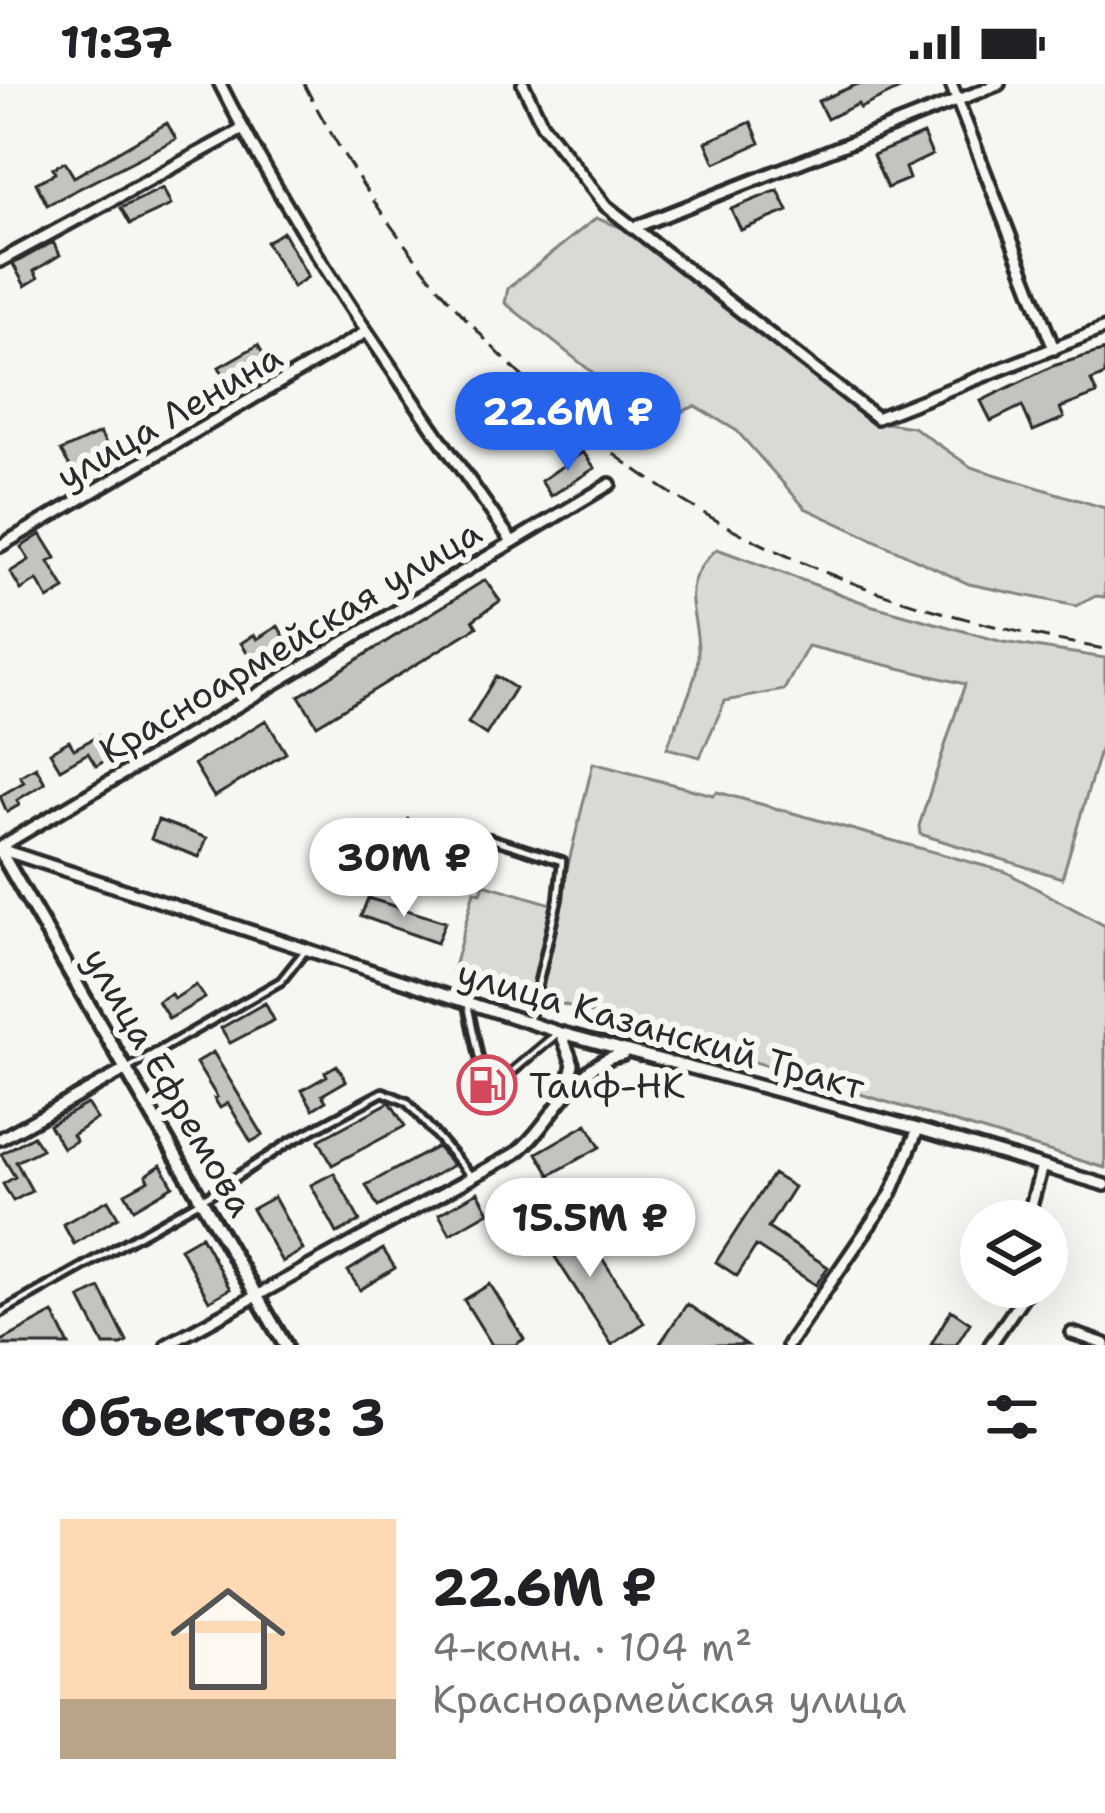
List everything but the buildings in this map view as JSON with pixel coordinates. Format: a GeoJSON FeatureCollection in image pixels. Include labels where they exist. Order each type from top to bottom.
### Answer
{"type":"FeatureCollection","features":[{"type":"Feature","properties":{"kind":"street"},"geometry":{"type":"LineString","coordinates":[[220,84],[366,332],[511,540]]}},
{"type":"Feature","properties":{"kind":"street"},"geometry":{"type":"LineString","coordinates":[[523,84],[542,124],[607,206],[877,418],[1105,328]]}},
{"type":"Feature","properties":{"kind":"street"},"geometry":{"type":"LineString","coordinates":[[951,84],[1054,349]]}},
{"type":"Feature","properties":{"kind":"street"},"geometry":{"type":"LineString","coordinates":[[635,227],[999,84]]}},
{"type":"Feature","properties":{"kind":"street"},"geometry":{"type":"LineString","coordinates":[[0,261],[243,129]]}},
{"type":"Feature","properties":{"kind":"street","name":"улица Ленина"},"geometry":{"type":"LineString","coordinates":[[0,546],[366,332]]}},
{"type":"Feature","properties":{"kind":"street","name":"Красноармейская улица"},"geometry":{"type":"LineString","coordinates":[[0,849],[610,484]]}},
{"type":"Feature","properties":{"kind":"street","name":"улица Казанский Тракт"},"geometry":{"type":"LineString","coordinates":[[0,849],[558,1032],[1105,1185]]}},
{"type":"Feature","properties":{"kind":"street","name":"улица Ефремова"},"geometry":{"type":"LineString","coordinates":[[0,849],[285,1345]]}},
{"type":"Feature","properties":{"kind":"street"},"geometry":{"type":"LineString","coordinates":[[558,1032],[570,1048],[573,1064],[562,1103]]}},
{"type":"Feature","properties":{"kind":"street"},"geometry":{"type":"LineString","coordinates":[[167,1345],[531,1141],[599,1061],[629,1053]]}},
{"type":"Feature","properties":{"kind":"street"},"geometry":{"type":"LineString","coordinates":[[0,1139],[127,1069]]}},
{"type":"Feature","properties":{"kind":"street"},"geometry":{"type":"LineString","coordinates":[[788,1345],[890,1194],[918,1129]]}},
{"type":"Feature","properties":{"kind":"street"},"geometry":{"type":"LineString","coordinates":[[1033,1200],[1042,1166]]}},
{"type":"Feature","properties":{"kind":"street"},"geometry":{"type":"LineString","coordinates":[[990,1345],[1016,1308]]}},
{"type":"Feature","properties":{"kind":"street"},"geometry":{"type":"LineString","coordinates":[[1072,1333],[1105,1344]]}},
{"type":"Feature","properties":{"kind":"lane"},"geometry":{"type":"LineString","coordinates":[[489,838],[562,861],[530,1023]]}},
{"type":"Feature","properties":{"kind":"lane"},"geometry":{"type":"LineString","coordinates":[[127,1069],[281,981],[306,951]]}},
{"type":"Feature","properties":{"kind":"lane"},"geometry":{"type":"LineString","coordinates":[[468,1004],[481,1067],[507,1076],[558,1032]]}},
{"type":"Feature","properties":{"kind":"lane"},"geometry":{"type":"LineString","coordinates":[[0,1313],[382,1092],[407,1102],[472,1178]]}},
{"type":"Feature","properties":{"kind":"shaded area"},"geometry":{"type":"Polygon","coordinates":[[[596,218],[631,231],[873,421],[913,427],[971,467],[1105,508],[1105,597],[1096,596],[1076,606],[969,584],[805,508],[737,431],[695,406],[656,423],[505,303],[508,288],[596,218]]]}},
{"type":"Feature","properties":{"kind":"shaded area"},"geometry":{"type":"Polygon","coordinates":[[[717,549],[870,605],[1003,642],[1105,658],[1105,734],[1062,878],[920,834],[965,684],[808,646],[784,690],[725,701],[700,757],[667,748],[697,667],[692,587],[717,549]]]}},
{"type":"Feature","properties":{"kind":"shaded area"},"geometry":{"type":"Polygon","coordinates":[[[593,763],[713,795],[717,792],[1006,872],[1105,926],[1105,1168],[453,971],[474,891],[481,893],[484,884],[558,906],[593,763]]]}},
{"type":"Feature","properties":{"kind":"railway"},"geometry":{"type":"LineString","coordinates":[[304,84],[386,219],[488,343],[608,449],[673,495],[785,555],[874,591],[965,619],[1105,649]]}},
{"type":"Feature","properties":{"kind":"place","name":"Таиф-НК"},"geometry":{"type":"Point","coordinates":[487,1085]}}]}
